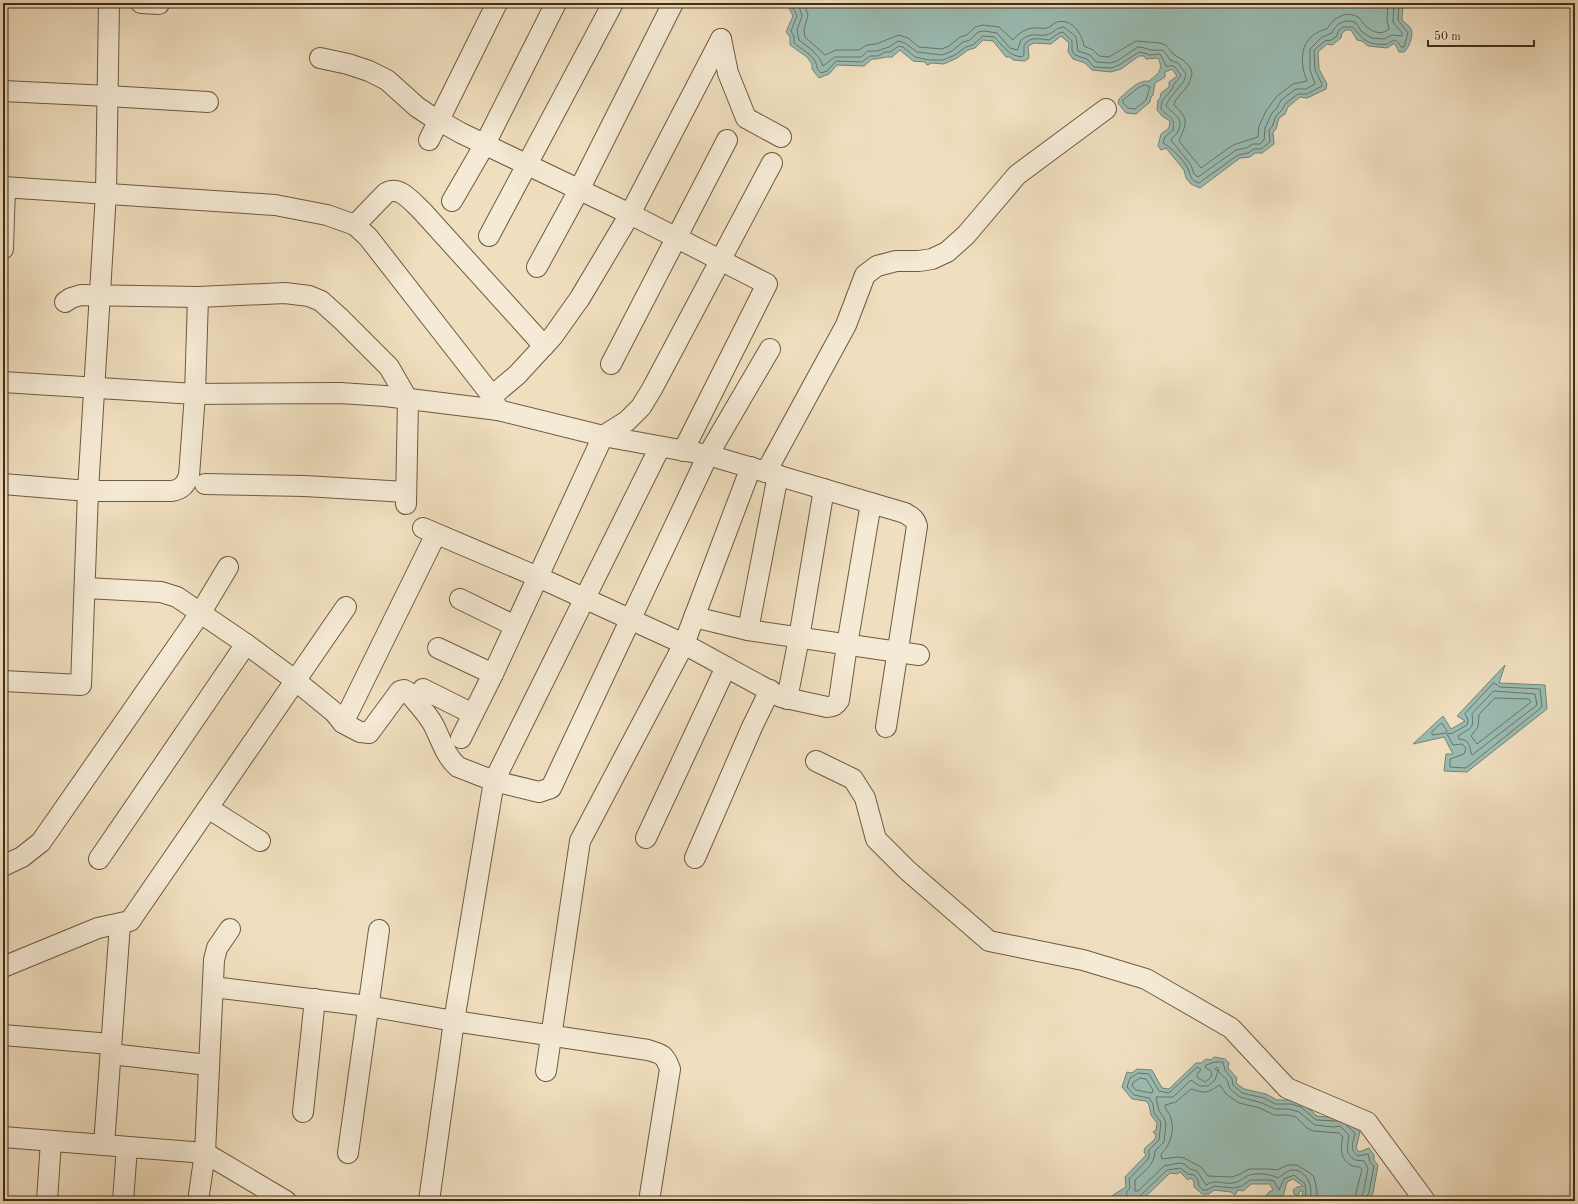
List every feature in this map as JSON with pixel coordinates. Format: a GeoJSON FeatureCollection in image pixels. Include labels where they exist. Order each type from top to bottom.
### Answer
{"type":"FeatureCollection","features":[{"type":"Feature","properties":{"kind":"street"},"geometry":{"type":"LineString","coordinates":[[3,681],[82,685],[88,491],[106,193],[109,3]]}},
{"type":"Feature","properties":{"kind":"street"},"geometry":{"type":"LineString","coordinates":[[429,140],[497,3]]}},
{"type":"Feature","properties":{"kind":"street"},"geometry":{"type":"LineString","coordinates":[[452,201],[485,144],[556,3]]}},
{"type":"Feature","properties":{"kind":"street"},"geometry":{"type":"LineString","coordinates":[[489,236],[613,3]]}},
{"type":"Feature","properties":{"kind":"street"},"geometry":{"type":"LineString","coordinates":[[538,267],[580,190],[673,3]]}},
{"type":"Feature","properties":{"kind":"street"},"geometry":{"type":"LineString","coordinates":[[495,403],[517,375],[553,336],[580,298],[630,214],[722,39],[728,73],[746,118],[781,137]]}},
{"type":"Feature","properties":{"kind":"street"},"geometry":{"type":"LineString","coordinates":[[320,58],[348,64],[370,71],[387,80],[417,107],[439,120],[485,144],[677,237],[767,284],[683,451]]}},
{"type":"Feature","properties":{"kind":"street"},"geometry":{"type":"LineString","coordinates":[[3,91],[208,102]]}},
{"type":"Feature","properties":{"kind":"street"},"geometry":{"type":"LineString","coordinates":[[546,1071],[580,840],[684,644],[694,617],[765,471],[846,325],[865,275],[877,266],[896,261],[919,261],[932,259],[947,252],[966,235],[1016,175],[1106,109]]}},
{"type":"Feature","properties":{"kind":"street"},"geometry":{"type":"LineString","coordinates":[[611,364],[727,140]]}},
{"type":"Feature","properties":{"kind":"street"},"geometry":{"type":"LineString","coordinates":[[461,738],[493,674],[603,436],[627,421],[641,407],[722,260],[772,163]]}},
{"type":"Feature","properties":{"kind":"street"},"geometry":{"type":"LineString","coordinates":[[3,249],[4,187],[275,205],[327,215],[355,225],[368,237],[495,403]]}},
{"type":"Feature","properties":{"kind":"street"},"geometry":{"type":"LineString","coordinates":[[355,225],[390,190],[402,193],[422,211],[544,346]]}},
{"type":"Feature","properties":{"kind":"street"},"geometry":{"type":"LineString","coordinates":[[65,302],[81,295],[198,297],[285,293],[309,296],[321,301],[389,367],[408,400],[406,498],[305,486],[205,484]]}},
{"type":"Feature","properties":{"kind":"street"},"geometry":{"type":"LineString","coordinates":[[3,484],[88,491],[172,492],[179,490],[185,485],[189,476],[195,394],[198,297]]}},
{"type":"Feature","properties":{"kind":"street"},"geometry":{"type":"LineString","coordinates":[[86,588],[161,592],[177,597],[201,612],[296,680],[334,712],[343,723],[360,732],[370,733],[400,691],[404,690],[408,692],[430,720],[449,758],[458,767],[494,781],[539,792],[551,788],[708,455],[770,349]]}},
{"type":"Feature","properties":{"kind":"street"},"geometry":{"type":"LineString","coordinates":[[3,382],[195,394],[340,393],[385,396],[408,400],[495,403],[603,436],[708,455],[905,513],[913,517],[917,526],[886,727]]}},
{"type":"Feature","properties":{"kind":"street"},"geometry":{"type":"LineString","coordinates":[[429,1201],[454,1021],[494,781],[660,446]]}},
{"type":"Feature","properties":{"kind":"street"},"geometry":{"type":"LineString","coordinates":[[748,630],[765,471]]}},
{"type":"Feature","properties":{"kind":"street"},"geometry":{"type":"LineString","coordinates":[[695,858],[752,728],[778,694],[799,638],[824,489]]}},
{"type":"Feature","properties":{"kind":"street"},"geometry":{"type":"LineString","coordinates":[[343,723],[430,531],[538,576],[684,644],[778,694],[827,707],[837,704],[839,700],[871,503]]}},
{"type":"Feature","properties":{"kind":"street"},"geometry":{"type":"LineString","coordinates":[[3,866],[22,857],[41,842],[201,612],[228,567]]}},
{"type":"Feature","properties":{"kind":"street"},"geometry":{"type":"LineString","coordinates":[[460,599],[515,626]]}},
{"type":"Feature","properties":{"kind":"street"},"geometry":{"type":"LineString","coordinates":[[3,967],[98,928],[130,921],[346,607]]}},
{"type":"Feature","properties":{"kind":"street"},"geometry":{"type":"LineString","coordinates":[[694,617],[748,630],[919,654]]}},
{"type":"Feature","properties":{"kind":"street"},"geometry":{"type":"LineString","coordinates":[[99,859],[246,644]]}},
{"type":"Feature","properties":{"kind":"street"},"geometry":{"type":"LineString","coordinates":[[438,648],[493,674]]}},
{"type":"Feature","properties":{"kind":"street"},"geometry":{"type":"LineString","coordinates":[[646,838],[726,667]]}},
{"type":"Feature","properties":{"kind":"street"},"geometry":{"type":"LineString","coordinates":[[422,689],[473,714]]}},
{"type":"Feature","properties":{"kind":"street"},"geometry":{"type":"LineString","coordinates":[[816,761],[853,779],[865,798],[876,839],[907,870],[989,941],[1083,960],[1146,979],[1231,1028],[1287,1088],[1367,1122],[1425,1201]]}},
{"type":"Feature","properties":{"kind":"street"},"geometry":{"type":"LineString","coordinates":[[208,808],[260,842]]}},
{"type":"Feature","properties":{"kind":"street"},"geometry":{"type":"LineString","coordinates":[[104,1145],[120,924]]}},
{"type":"Feature","properties":{"kind":"street"},"geometry":{"type":"LineString","coordinates":[[201,1200],[205,1153],[208,1065],[214,986],[214,960],[217,948],[230,929]]}},
{"type":"Feature","properties":{"kind":"street"},"geometry":{"type":"LineString","coordinates":[[348,1152],[379,930]]}},
{"type":"Feature","properties":{"kind":"street"},"geometry":{"type":"LineString","coordinates":[[214,986],[368,1006],[660,1053],[666,1059],[670,1069],[649,1201]]}},
{"type":"Feature","properties":{"kind":"street"},"geometry":{"type":"LineString","coordinates":[[302,1112],[315,999]]}},
{"type":"Feature","properties":{"kind":"street"},"geometry":{"type":"LineString","coordinates":[[3,1035],[111,1049],[208,1065]]}},
{"type":"Feature","properties":{"kind":"street"},"geometry":{"type":"LineString","coordinates":[[3,1137],[205,1153],[286,1201]]}},
{"type":"Feature","properties":{"kind":"street"},"geometry":{"type":"LineString","coordinates":[[47,1201],[51,1141]]}},
{"type":"Feature","properties":{"kind":"street"},"geometry":{"type":"LineString","coordinates":[[123,1201],[126,1147]]}},
{"type":"Feature","properties":{"kind":"water"},"geometry":{"type":"Polygon","coordinates":[[[789,3],[1403,3],[1402,20],[1410,28],[1412,35],[1408,48],[1404,52],[1399,52],[1395,44],[1387,48],[1368,46],[1362,41],[1357,40],[1351,30],[1346,30],[1342,33],[1341,38],[1332,45],[1327,44],[1318,52],[1319,69],[1327,84],[1326,89],[1307,98],[1300,97],[1288,107],[1285,114],[1279,118],[1276,129],[1273,132],[1274,144],[1262,153],[1255,153],[1250,157],[1240,158],[1200,188],[1191,184],[1186,178],[1184,170],[1166,148],[1161,150],[1158,146],[1161,134],[1169,128],[1170,121],[1162,116],[1157,110],[1158,100],[1161,93],[1169,87],[1169,82],[1177,76],[1172,69],[1165,72],[1165,77],[1155,83],[1150,102],[1136,114],[1126,113],[1118,103],[1119,99],[1136,84],[1149,81],[1157,74],[1160,69],[1160,62],[1158,58],[1146,59],[1144,56],[1139,56],[1121,69],[1111,72],[1092,70],[1085,63],[1073,59],[1068,52],[1069,43],[1061,36],[1051,44],[1034,43],[1028,46],[1029,58],[1025,61],[1013,60],[1010,57],[1006,57],[993,41],[983,40],[975,48],[968,50],[957,58],[944,64],[932,63],[927,65],[925,62],[913,61],[900,50],[892,57],[872,59],[864,66],[837,65],[829,74],[819,78],[812,69],[812,64],[807,57],[790,45],[790,37],[786,32],[793,16],[789,8],[789,3]]]}},
{"type":"Feature","properties":{"kind":"water"},"geometry":{"type":"Polygon","coordinates":[[[1505,665],[1499,683],[1545,685],[1547,709],[1467,772],[1444,771],[1446,754],[1453,754],[1444,737],[1413,744],[1443,716],[1451,729],[1465,721],[1457,716],[1505,665]]]}},
{"type":"Feature","properties":{"kind":"water"},"geometry":{"type":"Polygon","coordinates":[[[1214,1057],[1225,1059],[1229,1063],[1228,1068],[1237,1078],[1236,1083],[1244,1089],[1266,1094],[1277,1100],[1294,1100],[1303,1103],[1317,1116],[1326,1117],[1341,1114],[1360,1132],[1356,1148],[1359,1152],[1369,1148],[1378,1165],[1373,1193],[1369,1201],[1301,1201],[1299,1198],[1302,1196],[1303,1191],[1300,1191],[1298,1196],[1294,1194],[1293,1190],[1297,1187],[1303,1186],[1293,1179],[1287,1182],[1283,1196],[1262,1201],[1269,1192],[1273,1190],[1270,1184],[1251,1184],[1243,1191],[1238,1190],[1235,1195],[1231,1192],[1214,1190],[1209,1194],[1202,1194],[1194,1187],[1194,1182],[1191,1178],[1188,1180],[1180,1172],[1177,1174],[1170,1173],[1141,1201],[1128,1201],[1123,1198],[1119,1201],[1112,1201],[1113,1195],[1126,1187],[1125,1177],[1146,1155],[1144,1152],[1145,1148],[1155,1139],[1156,1135],[1153,1132],[1156,1130],[1157,1123],[1151,1115],[1149,1105],[1146,1101],[1132,1099],[1122,1087],[1127,1072],[1132,1073],[1137,1069],[1152,1070],[1162,1088],[1169,1089],[1196,1063],[1201,1063],[1206,1059],[1211,1060],[1214,1057]]]}}]}
